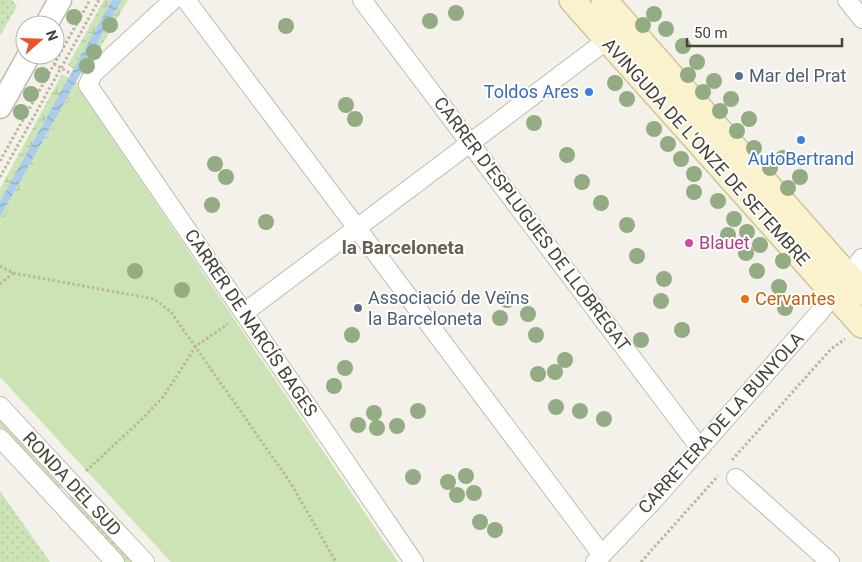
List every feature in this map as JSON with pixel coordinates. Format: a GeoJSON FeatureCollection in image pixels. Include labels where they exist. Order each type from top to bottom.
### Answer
{"type":"FeatureCollection","features":[{"type":"Feature","properties":{"kind":"main road","name":"AVINGUDA DE L'ONZE DE SETEMBRE"},"geometry":{"type":"LineString","coordinates":[[572,0],[606,40],[851,280]]}},
{"type":"Feature","properties":{"kind":"main road","name":"AVINGUDA DE L'ONZE DE SETEMBRE"},"geometry":{"type":"LineString","coordinates":[[604,0],[851,280],[856,330]]}},
{"type":"Feature","properties":{"kind":"street"},"geometry":{"type":"LineString","coordinates":[[57,15],[60,0]]}},
{"type":"Feature","properties":{"kind":"street","name":"CARRER DE NARCÍS BAGES"},"geometry":{"type":"LineString","coordinates":[[173,0],[93,74],[88,85],[245,312],[414,562]]}},
{"type":"Feature","properties":{"kind":"street"},"geometry":{"type":"LineString","coordinates":[[186,0],[599,558]]}},
{"type":"Feature","properties":{"kind":"street","name":"CARRER D'ESPLUGUES DE LLOBREGAT"},"geometry":{"type":"LineString","coordinates":[[362,0],[700,448]]}},
{"type":"Feature","properties":{"kind":"street"},"geometry":{"type":"LineString","coordinates":[[846,0],[862,19]]}},
{"type":"Feature","properties":{"kind":"street"},"geometry":{"type":"LineString","coordinates":[[245,312],[606,40]]}},
{"type":"Feature","properties":{"kind":"street"},"geometry":{"type":"LineString","coordinates":[[0,107],[23,65]]}},
{"type":"Feature","properties":{"kind":"street","name":"CARRETERA DE LA BUNYOLA"},"geometry":{"type":"LineString","coordinates":[[599,558],[851,280]]}},
{"type":"Feature","properties":{"kind":"street","name":"RONDA DEL SUD"},"geometry":{"type":"LineString","coordinates":[[0,406],[145,562]]}},
{"type":"Feature","properties":{"kind":"street","name":"RONDA DEL SUD"},"geometry":{"type":"LineString","coordinates":[[0,438],[115,562]]}},
{"type":"Feature","properties":{"kind":"street"},"geometry":{"type":"LineString","coordinates":[[726,474],[830,562]]}},
{"type":"Feature","properties":{"kind":"path"},"geometry":{"type":"LineString","coordinates":[[72,49],[66,43],[90,0]]}},
{"type":"Feature","properties":{"kind":"path"},"geometry":{"type":"LineString","coordinates":[[0,177],[63,69],[99,0]]}},
{"type":"Feature","properties":{"kind":"path"},"geometry":{"type":"LineString","coordinates":[[0,161],[53,65]]}},
{"type":"Feature","properties":{"kind":"path"},"geometry":{"type":"LineString","coordinates":[[56,65],[63,69]]}},
{"type":"Feature","properties":{"kind":"path"},"geometry":{"type":"LineString","coordinates":[[0,266],[13,272],[154,299],[171,312],[301,498],[336,562]]}},
{"type":"Feature","properties":{"kind":"path"},"geometry":{"type":"LineString","coordinates":[[0,284],[13,272]]}},
{"type":"Feature","properties":{"kind":"path"},"geometry":{"type":"LineString","coordinates":[[84,473],[163,397],[196,346],[245,312]]}},
{"type":"Feature","properties":{"kind":"path"},"geometry":{"type":"LineString","coordinates":[[641,562],[726,474],[831,349],[856,330]]}},
{"type":"Feature","properties":{"kind":"green space"},"geometry":{"type":"Polygon","coordinates":[[[0,0],[12,0],[17,6],[0,36],[0,0]]]}},
{"type":"Feature","properties":{"kind":"green space"},"geometry":{"type":"Polygon","coordinates":[[[104,0],[112,0],[74,69],[68,65],[104,0]]]}},
{"type":"Feature","properties":{"kind":"green space"},"geometry":{"type":"Polygon","coordinates":[[[122,0],[128,0],[84,76],[81,74],[122,0]]]}},
{"type":"Feature","properties":{"kind":"green space"},"geometry":{"type":"Polygon","coordinates":[[[62,74],[69,78],[0,201],[0,189],[62,74]]]}},
{"type":"Feature","properties":{"kind":"green space"},"geometry":{"type":"Polygon","coordinates":[[[76,82],[78,84],[0,226],[0,217],[76,82]]]}},
{"type":"Feature","properties":{"kind":"green space"},"geometry":{"type":"Polygon","coordinates":[[[77,86],[398,562],[171,562],[0,377],[0,226],[77,86]]]}},
{"type":"Feature","properties":{"kind":"green space"},"geometry":{"type":"Polygon","coordinates":[[[0,415],[64,484],[58,490],[0,427],[0,415]]]}},
{"type":"Feature","properties":{"kind":"green space"},"geometry":{"type":"Polygon","coordinates":[[[0,491],[50,562],[0,562],[0,491]]]}},
{"type":"Feature","properties":{"kind":"green space"},"geometry":{"type":"Polygon","coordinates":[[[73,494],[136,562],[124,562],[67,500],[73,494]]]}},
{"type":"Feature","properties":{"kind":"water"},"geometry":{"type":"Polygon","coordinates":[[[112,0],[122,0],[0,217],[0,201],[112,0]]]}},
{"type":"Feature","properties":{"kind":"place","name":"Mar del Prat"},"geometry":{"type":"Point","coordinates":[739,76]}},
{"type":"Feature","properties":{"kind":"place","name":"Toldos Ares"},"geometry":{"type":"Point","coordinates":[589,92]}},
{"type":"Feature","properties":{"kind":"place","name":"AutoBertrand"},"geometry":{"type":"Point","coordinates":[801,140]}},
{"type":"Feature","properties":{"kind":"place","name":"Blauet"},"geometry":{"type":"Point","coordinates":[689,243]}},
{"type":"Feature","properties":{"kind":"place","name":"Cervantes"},"geometry":{"type":"Point","coordinates":[745,299]}},
{"type":"Feature","properties":{"kind":"place","name":"Associació de Veïns la Barceloneta"},"geometry":{"type":"Point","coordinates":[358,308]}},
{"type":"Feature","properties":{"kind":"district","name":"la Barceloneta"},"geometry":{"type":"Point","coordinates":[403,247]}}]}
